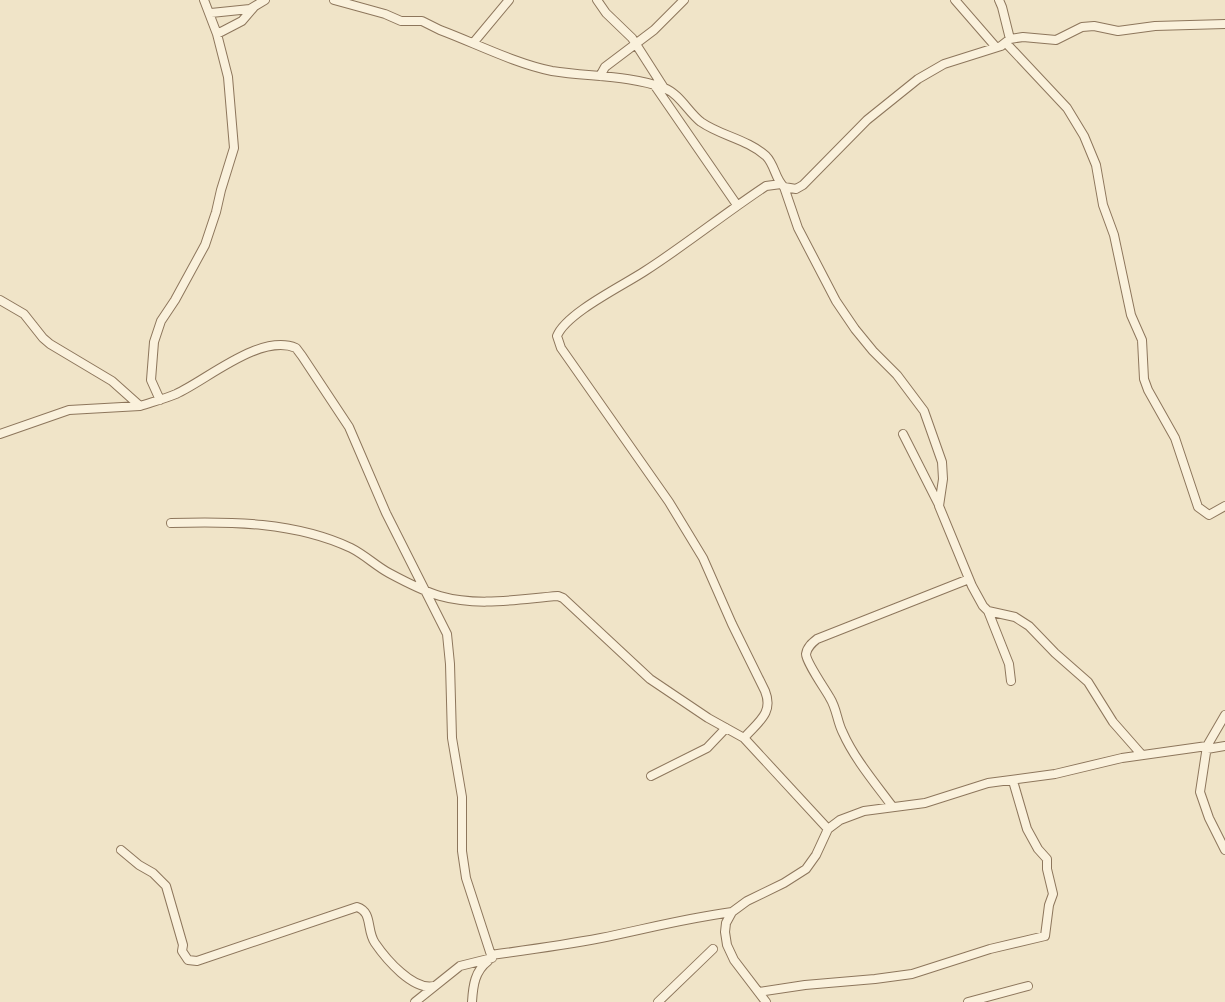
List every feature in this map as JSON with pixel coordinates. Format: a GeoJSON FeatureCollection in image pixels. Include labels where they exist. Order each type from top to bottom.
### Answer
{"type":"FeatureCollection","features":[{"type":"Feature","properties":{"kind":"street"},"geometry":{"type":"LineString","coordinates":[[160,400],[151,380],[154,342],[161,321],[205,245],[234,148],[228,77],[211,13],[204,0]]}},
{"type":"Feature","properties":{"kind":"street"},"geometry":{"type":"LineString","coordinates":[[217,34],[242,21],[254,7],[265,0]]}},
{"type":"Feature","properties":{"kind":"street"},"geometry":{"type":"LineString","coordinates":[[338,0],[401,21],[422,21],[535,67],[647,82],[664,88],[676,96],[701,122],[760,150],[774,167],[798,228],[836,301],[861,336],[897,375],[924,411],[942,462],[943,479],[939,506]]}},
{"type":"Feature","properties":{"kind":"street"},"geometry":{"type":"LineString","coordinates":[[474,42],[508,0]]}},
{"type":"Feature","properties":{"kind":"street"},"geometry":{"type":"LineString","coordinates":[[597,0],[635,44],[664,88]]}},
{"type":"Feature","properties":{"kind":"street"},"geometry":{"type":"LineString","coordinates":[[600,76],[602,70],[654,30],[684,0]]}},
{"type":"Feature","properties":{"kind":"street"},"geometry":{"type":"LineString","coordinates":[[955,0],[995,46]]}},
{"type":"Feature","properties":{"kind":"street"},"geometry":{"type":"LineString","coordinates":[[999,0],[1008,41],[1067,108],[1084,136],[1096,165],[1103,205],[1114,235],[1131,315],[1142,340],[1144,379],[1174,438],[1198,507],[1209,515],[1225,506]]}},
{"type":"Feature","properties":{"kind":"street"},"geometry":{"type":"LineString","coordinates":[[211,13],[254,7]]}},
{"type":"Feature","properties":{"kind":"street"},"geometry":{"type":"LineString","coordinates":[[744,738],[767,711],[769,701],[732,624],[704,558],[669,502],[561,348],[557,336],[565,325],[593,302],[646,271],[766,186],[782,185],[796,189],[803,185],[867,120],[918,79],[944,64],[1023,37],[1056,40],[1082,27],[1094,26],[1118,31],[1163,25],[1225,24]]}},
{"type":"Feature","properties":{"kind":"street"},"geometry":{"type":"LineString","coordinates":[[654,86],[737,205]]}},
{"type":"Feature","properties":{"kind":"street"},"geometry":{"type":"LineString","coordinates":[[0,300],[24,315],[50,344],[112,381],[140,406]]}},
{"type":"Feature","properties":{"kind":"street"},"geometry":{"type":"LineString","coordinates":[[0,434],[69,410],[140,406],[177,394],[240,356],[281,346],[296,348],[349,427],[386,513],[447,634],[452,738],[462,797],[462,851],[466,878],[491,956]]}},
{"type":"Feature","properties":{"kind":"street"},"geometry":{"type":"LineString","coordinates":[[903,434],[939,506],[969,579],[988,611],[1010,664],[1011,681]]}},
{"type":"Feature","properties":{"kind":"street"},"geometry":{"type":"LineString","coordinates":[[171,523],[222,521],[279,528],[310,535],[350,548],[389,573],[438,595],[453,599],[488,602],[558,596],[563,598],[650,679],[744,738],[828,829]]}},
{"type":"Feature","properties":{"kind":"street"},"geometry":{"type":"LineString","coordinates":[[892,806],[862,767],[848,743],[841,730],[831,699],[820,683],[806,652],[817,639],[969,579]]}},
{"type":"Feature","properties":{"kind":"street"},"geometry":{"type":"LineString","coordinates":[[988,611],[1015,617],[1029,626],[1088,682],[1113,722],[1142,755]]}},
{"type":"Feature","properties":{"kind":"street"},"geometry":{"type":"LineString","coordinates":[[1225,715],[1207,748],[1200,792],[1209,818],[1225,850]]}},
{"type":"Feature","properties":{"kind":"street"},"geometry":{"type":"LineString","coordinates":[[651,776],[707,748],[726,728]]}},
{"type":"Feature","properties":{"kind":"street"},"geometry":{"type":"LineString","coordinates":[[766,1002],[734,960],[727,945],[726,923],[732,912],[747,901],[784,884],[806,869],[816,855],[828,829],[840,820],[864,811],[925,803],[988,783],[1013,781],[1142,755],[1225,746]]}},
{"type":"Feature","properties":{"kind":"street"},"geometry":{"type":"LineString","coordinates":[[759,992],[912,974],[990,949],[1045,936],[1049,905],[1053,894],[1047,859],[1038,849],[1027,829],[1013,781]]}},
{"type":"Feature","properties":{"kind":"street"},"geometry":{"type":"LineString","coordinates":[[121,850],[153,873],[166,886],[183,945],[182,951],[188,960],[197,961],[357,907],[365,911],[368,916],[369,932],[388,959],[410,980],[422,986],[434,986]]}},
{"type":"Feature","properties":{"kind":"street"},"geometry":{"type":"LineString","coordinates":[[415,1002],[460,966],[491,956],[603,938],[666,922],[732,912]]}},
{"type":"Feature","properties":{"kind":"street"},"geometry":{"type":"LineString","coordinates":[[658,1002],[713,949]]}},
{"type":"Feature","properties":{"kind":"street"},"geometry":{"type":"LineString","coordinates":[[472,1002],[477,972],[491,956]]}},
{"type":"Feature","properties":{"kind":"street"},"geometry":{"type":"LineString","coordinates":[[968,1002],[1028,986]]}}]}
